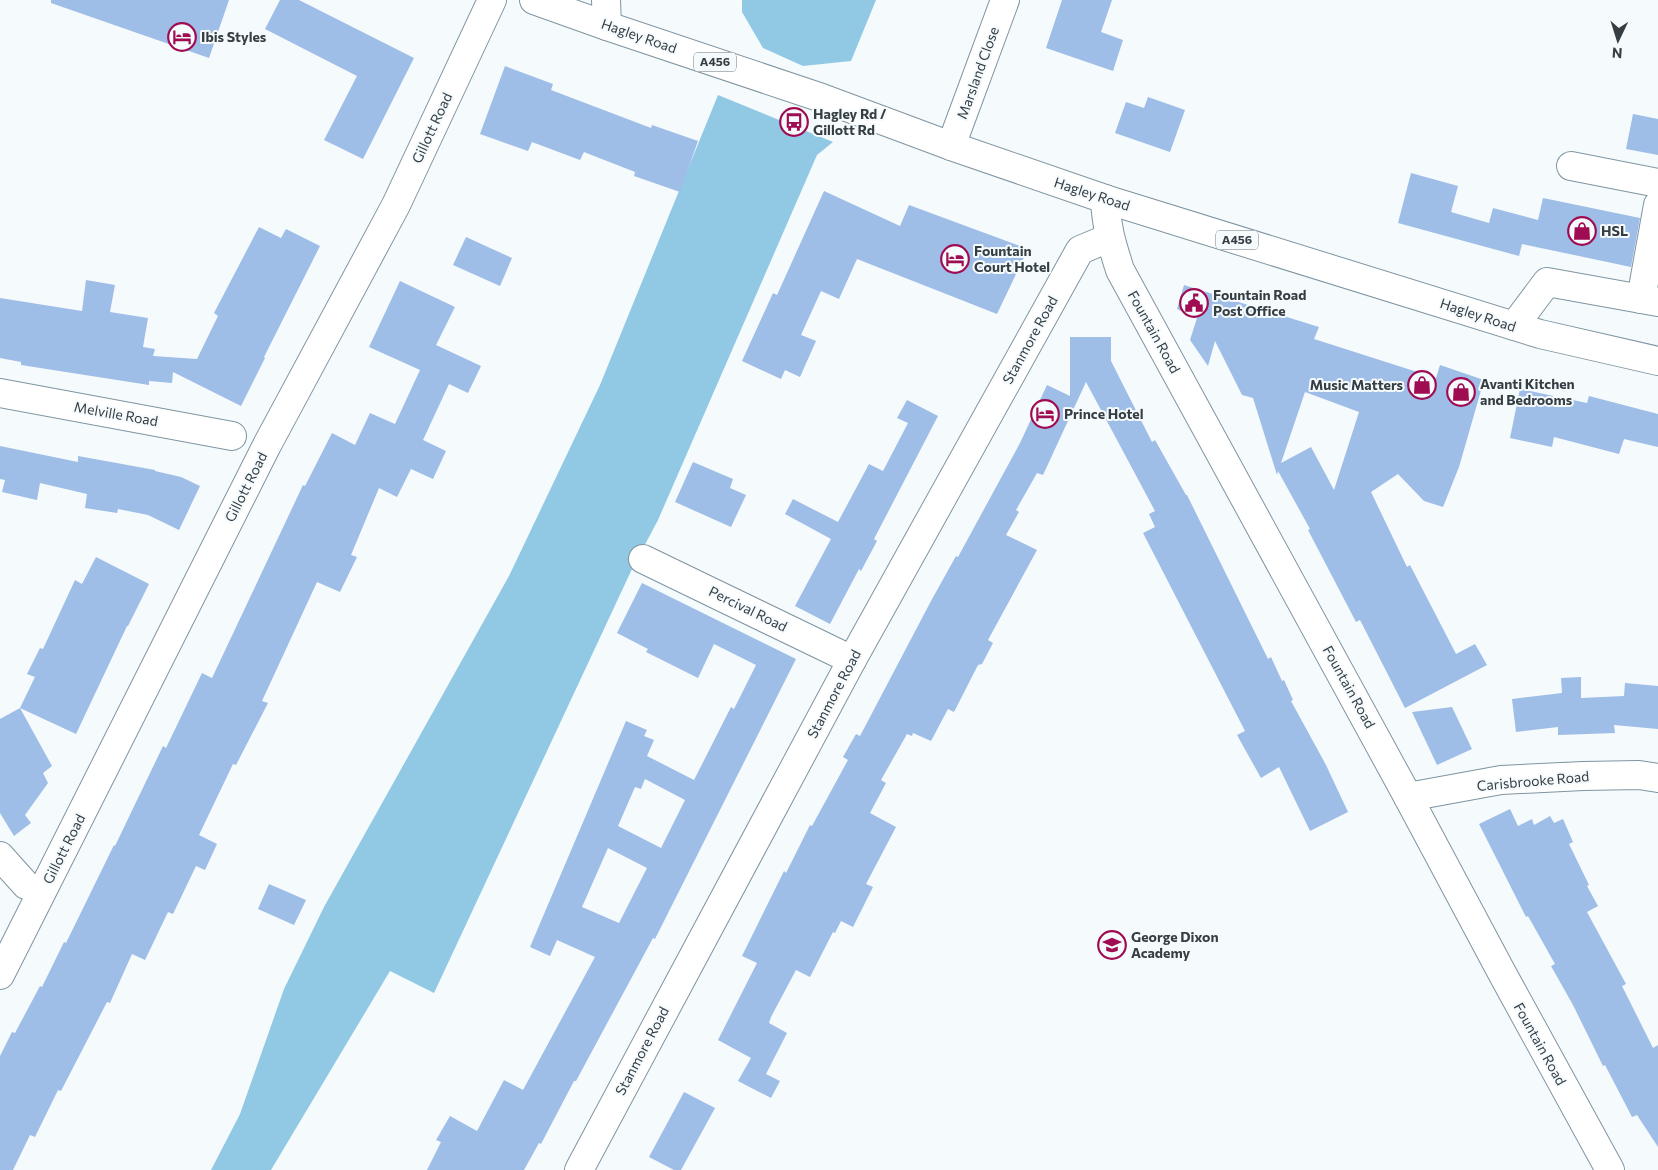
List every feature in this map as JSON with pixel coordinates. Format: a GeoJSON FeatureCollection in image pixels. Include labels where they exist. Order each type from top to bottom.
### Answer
{"type":"FeatureCollection","features":[{"type":"Feature","properties":{"kind":"main road","name":"Gillott Road"},"geometry":{"type":"LineString","coordinates":[[0,975],[267,445],[396,205],[492,0]]}},
{"type":"Feature","properties":{"kind":"main road","name":"Hagley Road"},"geometry":{"type":"LineString","coordinates":[[534,0],[607,13],[822,98],[951,146],[1105,199],[1540,334],[1658,361]]}},
{"type":"Feature","properties":{"kind":"main road","name":"Marsland Close"},"geometry":{"type":"LineString","coordinates":[[951,146],[1005,0]]}},
{"type":"Feature","properties":{"kind":"main road"},"geometry":{"type":"LineString","coordinates":[[1571,166],[1658,183]]}},
{"type":"Feature","properties":{"kind":"main road","name":"Fountain Road"},"geometry":{"type":"LineString","coordinates":[[1105,199],[1109,238],[1120,270],[1610,1170]]}},
{"type":"Feature","properties":{"kind":"main road"},"geometry":{"type":"LineString","coordinates":[[1514,326],[1547,282],[1649,300],[1658,205]]}},
{"type":"Feature","properties":{"kind":"main road","name":"Stanmore Road"},"geometry":{"type":"LineString","coordinates":[[579,1170],[852,660],[1080,250],[1109,238]]}},
{"type":"Feature","properties":{"kind":"main road","name":"Melville Road"},"geometry":{"type":"LineString","coordinates":[[0,393],[232,436]]}},
{"type":"Feature","properties":{"kind":"main road","name":"Percival Road"},"geometry":{"type":"LineString","coordinates":[[643,559],[852,660]]}},
{"type":"Feature","properties":{"kind":"main road","name":"Carisbrooke Road"},"geometry":{"type":"LineString","coordinates":[[1408,797],[1501,780],[1630,775],[1658,778]]}},
{"type":"Feature","properties":{"kind":"main road"},"geometry":{"type":"LineString","coordinates":[[0,856],[26,886]]}},
{"type":"Feature","properties":{"kind":"shaded area"},"geometry":{"type":"Polygon","coordinates":[[[742,0],[876,0],[851,61],[803,66],[763,48],[742,12],[742,0]]]}},
{"type":"Feature","properties":{"kind":"shaded area"},"geometry":{"type":"Polygon","coordinates":[[[718,95],[833,142],[817,155],[658,520],[632,569],[434,993],[390,971],[271,1170],[211,1170],[240,1114],[284,989],[324,907],[509,576],[600,385],[718,95]]]}},
{"type":"Feature","properties":{"kind":"building","name":"Ibis Styles"},"geometry":{"type":"Polygon","coordinates":[[[51,0],[229,0],[209,58],[51,3],[51,0]]]}},
{"type":"Feature","properties":{"kind":"building"},"geometry":{"type":"Polygon","coordinates":[[[280,0],[299,0],[414,58],[363,159],[324,140],[357,76],[265,29],[280,0]]]}},
{"type":"Feature","properties":{"kind":"building"},"geometry":{"type":"Polygon","coordinates":[[[1062,0],[1112,0],[1101,32],[1123,40],[1113,71],[1046,48],[1062,0]]]}},
{"type":"Feature","properties":{"kind":"building"},"geometry":{"type":"Polygon","coordinates":[[[505,66],[553,84],[551,90],[651,128],[652,125],[698,141],[680,192],[634,176],[635,172],[584,152],[580,160],[532,142],[528,151],[480,134],[505,66]]]}},
{"type":"Feature","properties":{"kind":"building"},"geometry":{"type":"Polygon","coordinates":[[[1148,97],[1185,110],[1170,152],[1115,133],[1126,102],[1144,108],[1148,97]]]}},
{"type":"Feature","properties":{"kind":"building"},"geometry":{"type":"Polygon","coordinates":[[[1633,114],[1658,119],[1658,155],[1626,149],[1633,114]]]}},
{"type":"Feature","properties":{"kind":"building"},"geometry":{"type":"Polygon","coordinates":[[[1411,173],[1458,186],[1451,212],[1489,223],[1493,208],[1538,220],[1543,198],[1640,218],[1631,267],[1522,244],[1519,256],[1398,223],[1411,173]]]}},
{"type":"Feature","properties":{"kind":"building"},"geometry":{"type":"Polygon","coordinates":[[[824,191],[900,226],[909,205],[1028,249],[997,314],[857,259],[839,299],[821,291],[801,335],[816,341],[800,377],[785,370],[781,379],[742,361],[773,293],[777,295],[824,191]]]}},
{"type":"Feature","properties":{"kind":"building"},"geometry":{"type":"Polygon","coordinates":[[[259,227],[281,238],[286,229],[320,246],[241,406],[173,372],[172,383],[149,381],[149,385],[21,365],[21,362],[0,358],[0,298],[82,311],[86,280],[115,285],[110,312],[148,318],[143,347],[155,349],[153,356],[197,359],[218,316],[214,313],[259,227]]]}},
{"type":"Feature","properties":{"kind":"building"},"geometry":{"type":"Polygon","coordinates":[[[466,237],[512,258],[500,286],[453,265],[466,237]]]}},
{"type":"Feature","properties":{"kind":"building"},"geometry":{"type":"Polygon","coordinates":[[[400,281],[455,307],[436,345],[481,366],[468,393],[449,384],[423,440],[446,451],[433,479],[411,469],[397,497],[379,488],[351,555],[357,557],[340,592],[317,582],[262,701],[268,703],[236,765],[233,764],[199,835],[217,844],[205,870],[196,866],[173,914],[168,912],[145,960],[132,954],[110,1003],[107,1002],[61,1091],[58,1090],[35,1137],[30,1135],[13,1170],[0,1170],[0,1056],[12,1032],[15,1033],[40,986],[42,987],[64,942],[66,943],[163,746],[166,748],[202,673],[212,678],[303,485],[305,486],[332,433],[355,445],[370,413],[395,424],[420,370],[369,347],[400,281]]]}},
{"type":"Feature","properties":{"kind":"building"},"geometry":{"type":"Polygon","coordinates":[[[1184,285],[1319,327],[1314,339],[1436,378],[1440,365],[1484,380],[1459,467],[1443,507],[1424,501],[1398,474],[1371,492],[1407,567],[1410,565],[1456,654],[1475,644],[1487,665],[1405,708],[1360,620],[1356,622],[1308,530],[1310,529],[1278,471],[1277,475],[1253,398],[1242,395],[1215,341],[1208,366],[1190,340],[1197,318],[1177,309],[1184,285]],[[1305,392],[1281,463],[1311,447],[1334,490],[1359,412],[1305,392]]]}},
{"type":"Feature","properties":{"kind":"building"},"geometry":{"type":"Polygon","coordinates":[[[1070,337],[1111,337],[1111,361],[1152,442],[1155,440],[1187,495],[1268,659],[1271,657],[1282,681],[1284,680],[1293,700],[1291,701],[1326,765],[1348,812],[1310,831],[1279,767],[1261,778],[1237,735],[1245,731],[1143,533],[1155,527],[1149,514],[1155,511],[1086,382],[1043,475],[1037,473],[1016,510],[1019,512],[1006,535],[1037,550],[988,640],[993,643],[982,664],[978,665],[954,712],[948,709],[931,741],[913,733],[912,736],[907,734],[881,780],[886,783],[870,813],[896,827],[866,884],[873,887],[853,927],[841,921],[835,933],[833,932],[810,977],[796,970],[771,1017],[769,1023],[787,1033],[766,1074],[780,1081],[771,1098],[738,1081],[751,1058],[718,1040],[757,963],[742,956],[784,871],[786,873],[810,825],[812,826],[848,760],[843,757],[856,734],[860,736],[931,601],[956,556],[958,557],[1020,443],[1047,385],[1070,396],[1070,337]]]}},
{"type":"Feature","properties":{"kind":"building"},"geometry":{"type":"Polygon","coordinates":[[[1520,389],[1587,403],[1589,396],[1658,414],[1658,447],[1624,439],[1619,454],[1554,437],[1552,447],[1510,438],[1520,389]]]}},
{"type":"Feature","properties":{"kind":"building"},"geometry":{"type":"Polygon","coordinates":[[[907,400],[938,416],[874,539],[877,541],[861,571],[859,569],[830,624],[795,606],[831,539],[785,514],[793,499],[838,522],[869,464],[883,471],[908,423],[897,418],[907,400]]]}},
{"type":"Feature","properties":{"kind":"building"},"geometry":{"type":"Polygon","coordinates":[[[0,446],[78,462],[78,456],[155,470],[181,477],[200,486],[179,530],[148,515],[118,509],[117,513],[85,508],[87,494],[40,483],[37,500],[2,492],[5,480],[0,479],[0,446]]]}},
{"type":"Feature","properties":{"kind":"building"},"geometry":{"type":"Polygon","coordinates":[[[693,462],[733,479],[730,488],[746,495],[731,527],[675,502],[693,462]]]}},
{"type":"Feature","properties":{"kind":"building"},"geometry":{"type":"Polygon","coordinates":[[[96,557],[149,584],[76,734],[20,708],[35,677],[27,674],[40,648],[43,649],[75,580],[82,584],[96,557]]]}},
{"type":"Feature","properties":{"kind":"building"},"geometry":{"type":"Polygon","coordinates":[[[642,583],[796,659],[655,939],[653,938],[541,1144],[539,1143],[524,1170],[427,1170],[441,1142],[436,1140],[450,1116],[477,1131],[504,1080],[523,1090],[595,957],[557,940],[550,956],[530,947],[626,721],[647,730],[644,736],[654,740],[647,756],[694,780],[731,707],[734,709],[756,665],[714,644],[698,678],[646,652],[648,649],[617,633],[642,583]],[[645,779],[641,789],[635,787],[618,826],[661,848],[685,800],[645,779]],[[608,848],[582,907],[619,923],[647,868],[608,848]]]}},
{"type":"Feature","properties":{"kind":"building"},"geometry":{"type":"Polygon","coordinates":[[[1581,677],[1581,698],[1624,696],[1625,683],[1658,686],[1658,729],[1614,725],[1615,733],[1558,735],[1558,727],[1516,732],[1512,699],[1562,693],[1561,678],[1581,677]]]}},
{"type":"Feature","properties":{"kind":"building"},"geometry":{"type":"Polygon","coordinates":[[[1452,707],[1472,749],[1437,765],[1412,712],[1452,707]]]}},
{"type":"Feature","properties":{"kind":"building"},"geometry":{"type":"Polygon","coordinates":[[[20,708],[52,766],[43,773],[48,783],[25,815],[31,823],[14,836],[0,813],[0,719],[20,708]]]}},
{"type":"Feature","properties":{"kind":"building"},"geometry":{"type":"Polygon","coordinates":[[[1510,809],[1518,826],[1532,819],[1534,825],[1550,816],[1554,823],[1563,819],[1573,842],[1569,844],[1598,906],[1587,912],[1626,984],[1622,986],[1653,1048],[1658,1045],[1658,1147],[1637,1115],[1632,1117],[1605,1065],[1603,1066],[1573,1005],[1551,966],[1555,964],[1528,916],[1526,917],[1479,824],[1510,809]]]}},
{"type":"Feature","properties":{"kind":"building"},"geometry":{"type":"Polygon","coordinates":[[[269,884],[306,900],[294,925],[258,909],[269,884]]]}},
{"type":"Feature","properties":{"kind":"building"},"geometry":{"type":"Polygon","coordinates":[[[684,1092],[715,1108],[681,1170],[674,1170],[649,1157],[684,1092]]]}},
{"type":"Feature","properties":{"kind":"place","name":"Ibis Styles"},"geometry":{"type":"Point","coordinates":[182,37]}},
{"type":"Feature","properties":{"kind":"place","name":"Hagley Rd / Gillott Rd"},"geometry":{"type":"Point","coordinates":[794,122]}},
{"type":"Feature","properties":{"kind":"place","name":"HSL"},"geometry":{"type":"Point","coordinates":[1582,231]}},
{"type":"Feature","properties":{"kind":"place","name":"Fountain Court Hotel"},"geometry":{"type":"Point","coordinates":[955,259]}},
{"type":"Feature","properties":{"kind":"place","name":"Fountain Road Post Office"},"geometry":{"type":"Point","coordinates":[1194,303]}},
{"type":"Feature","properties":{"kind":"place","name":"Music Matters"},"geometry":{"type":"Point","coordinates":[1422,385]}},
{"type":"Feature","properties":{"kind":"place","name":"Avanti Kitchen and Bedrooms"},"geometry":{"type":"Point","coordinates":[1461,392]}},
{"type":"Feature","properties":{"kind":"place","name":"Prince Hotel"},"geometry":{"type":"Point","coordinates":[1045,414]}},
{"type":"Feature","properties":{"kind":"place","name":"George Dixon Academy"},"geometry":{"type":"Point","coordinates":[1112,945]}}]}
